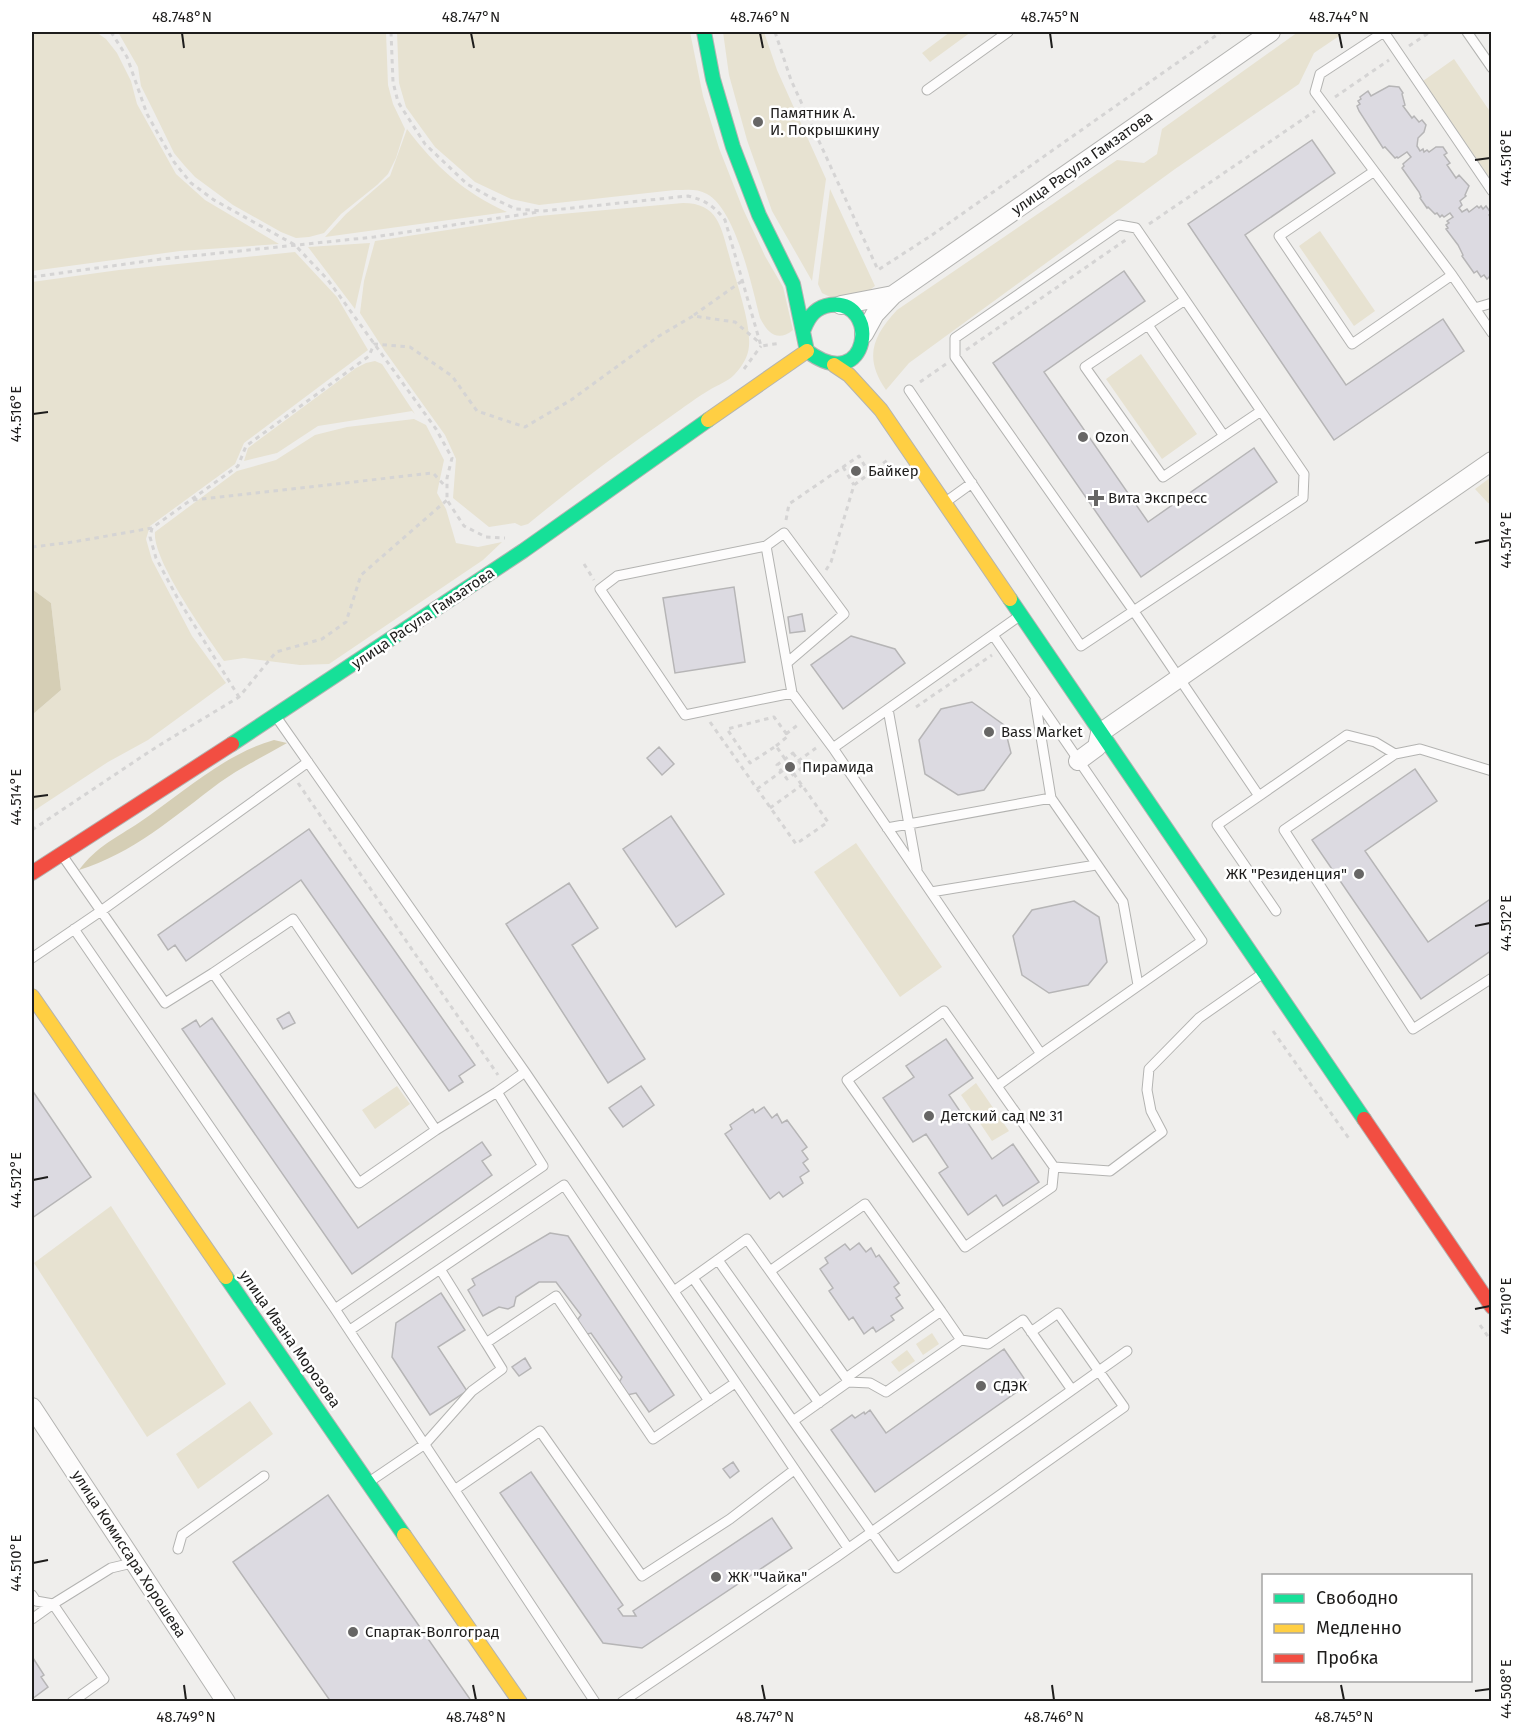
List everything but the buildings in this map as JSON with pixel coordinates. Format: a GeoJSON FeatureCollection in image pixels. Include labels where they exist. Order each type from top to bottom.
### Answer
{"type":"FeatureCollection","features":[{"type":"Feature","properties":{"kind":"street"},"geometry":{"type":"LineString","coordinates":[[704,32],[710,74],[739,168],[760,218],[794,285],[805,340],[814,358],[834,365],[849,375],[881,410],[1491,1307]]}},
{"type":"Feature","properties":{"kind":"street","name":"улица Расула Гамзатова"},"geometry":{"type":"LineString","coordinates":[[864,337],[876,314],[893,295],[1271,32]]}},
{"type":"Feature","properties":{"kind":"street"},"geometry":{"type":"LineString","coordinates":[[779,253],[814,294],[850,309],[857,316],[862,325],[867,359]]}},
{"type":"Feature","properties":{"kind":"street","name":"улица Расула Гамзатова"},"geometry":{"type":"LineString","coordinates":[[838,305],[893,295]]}},
{"type":"Feature","properties":{"kind":"street"},"geometry":{"type":"LineString","coordinates":[[805,340],[807,319],[814,311],[823,306],[838,305]]}},
{"type":"Feature","properties":{"kind":"street"},"geometry":{"type":"LineString","coordinates":[[834,365],[853,358],[860,350],[864,337]]}},
{"type":"Feature","properties":{"kind":"street","name":"улица Расула Гамзатова"},"geometry":{"type":"LineString","coordinates":[[32,873],[276,716],[522,551],[805,340]]}},
{"type":"Feature","properties":{"kind":"street"},"geometry":{"type":"LineString","coordinates":[[871,378],[881,410]]}},
{"type":"Feature","properties":{"kind":"street"},"geometry":{"type":"LineString","coordinates":[[1078,761],[1096,747],[1100,733],[1491,461]]}},
{"type":"Feature","properties":{"kind":"street","name":"улица Ивана Морозова"},"geometry":{"type":"LineString","coordinates":[[32,996],[520,1701]]}},
{"type":"Feature","properties":{"kind":"street","name":"улица Комиссара Хорошева"},"geometry":{"type":"LineString","coordinates":[[32,1407],[226,1701]]}},
{"type":"Feature","properties":{"kind":"lane"},"geometry":{"type":"LineString","coordinates":[[927,90],[1008,32]]}},
{"type":"Feature","properties":{"kind":"lane"},"geometry":{"type":"LineString","coordinates":[[1491,191],[1384,32],[1320,74],[1315,92],[1452,275],[1491,333]]}},
{"type":"Feature","properties":{"kind":"lane"},"geometry":{"type":"LineString","coordinates":[[1467,32],[1491,68]]}},
{"type":"Feature","properties":{"kind":"lane"},"geometry":{"type":"LineString","coordinates":[[1373,172],[1279,236],[1352,344],[1452,275]]}},
{"type":"Feature","properties":{"kind":"lane"},"geometry":{"type":"LineString","coordinates":[[909,390],[1081,646],[1133,610],[1303,498],[1305,474],[1136,228],[1119,225],[955,338],[955,357],[1133,610],[1259,796]]}},
{"type":"Feature","properties":{"kind":"lane"},"geometry":{"type":"LineString","coordinates":[[1185,300],[1085,367],[1163,477],[1261,411]]}},
{"type":"Feature","properties":{"kind":"lane"},"geometry":{"type":"LineString","coordinates":[[1475,308],[1491,303]]}},
{"type":"Feature","properties":{"kind":"lane"},"geometry":{"type":"LineString","coordinates":[[1148,325],[1224,436]]}},
{"type":"Feature","properties":{"kind":"lane"},"geometry":{"type":"LineString","coordinates":[[944,504],[972,483]]}},
{"type":"Feature","properties":{"kind":"lane"},"geometry":{"type":"LineString","coordinates":[[788,662],[844,614],[784,533],[766,546],[616,576],[600,589],[685,715],[792,693]]}},
{"type":"Feature","properties":{"kind":"lane"},"geometry":{"type":"LineString","coordinates":[[766,546],[792,693],[830,744],[1041,1054]]}},
{"type":"Feature","properties":{"kind":"lane"},"geometry":{"type":"LineString","coordinates":[[830,744],[888,710],[1020,616]]}},
{"type":"Feature","properties":{"kind":"lane"},"geometry":{"type":"LineString","coordinates":[[993,635],[1202,941],[997,1086]]}},
{"type":"Feature","properties":{"kind":"lane"},"geometry":{"type":"LineString","coordinates":[[1034,697],[1051,798],[1123,902],[1138,985]]}},
{"type":"Feature","properties":{"kind":"lane"},"geometry":{"type":"LineString","coordinates":[[888,710],[918,874]]}},
{"type":"Feature","properties":{"kind":"lane"},"geometry":{"type":"LineString","coordinates":[[276,716],[525,1072],[848,1548]]}},
{"type":"Feature","properties":{"kind":"lane"},"geometry":{"type":"LineString","coordinates":[[1276,911],[1217,825],[1347,735],[1375,742],[1395,754]]}},
{"type":"Feature","properties":{"kind":"lane"},"geometry":{"type":"LineString","coordinates":[[1491,771],[1420,749],[1395,754],[1284,830],[1413,1029],[1491,978]]}},
{"type":"Feature","properties":{"kind":"lane"},"geometry":{"type":"LineString","coordinates":[[32,958],[308,762]]}},
{"type":"Feature","properties":{"kind":"lane"},"geometry":{"type":"LineString","coordinates":[[887,828],[1051,798]]}},
{"type":"Feature","properties":{"kind":"lane"},"geometry":{"type":"LineString","coordinates":[[61,854],[165,1003],[293,919],[436,1130]]}},
{"type":"Feature","properties":{"kind":"lane"},"geometry":{"type":"LineString","coordinates":[[931,892],[1096,865]]}},
{"type":"Feature","properties":{"kind":"lane"},"geometry":{"type":"LineString","coordinates":[[74,929],[350,1330],[595,1701]]}},
{"type":"Feature","properties":{"kind":"lane"},"geometry":{"type":"LineString","coordinates":[[1054,1167],[1110,1171],[1162,1132],[1151,1111],[1147,1090],[1149,1069],[1199,1018],[1264,972]]}},
{"type":"Feature","properties":{"kind":"lane"},"geometry":{"type":"LineString","coordinates":[[213,973],[359,1183],[525,1072]]}},
{"type":"Feature","properties":{"kind":"lane"},"geometry":{"type":"LineString","coordinates":[[944,1011],[1054,1167],[1052,1187],[965,1247],[847,1080],[944,1011]]}},
{"type":"Feature","properties":{"kind":"lane"},"geometry":{"type":"LineString","coordinates":[[335,1309],[543,1166],[497,1092]]}},
{"type":"Feature","properties":{"kind":"lane"},"geometry":{"type":"LineString","coordinates":[[350,1330],[564,1185],[709,1401]]}},
{"type":"Feature","properties":{"kind":"lane"},"geometry":{"type":"LineString","coordinates":[[770,1271],[865,1204],[961,1340]]}},
{"type":"Feature","properties":{"kind":"lane"},"geometry":{"type":"LineString","coordinates":[[674,1291],[747,1239],[847,1380],[870,1383],[886,1392],[961,1340],[988,1344],[1023,1320],[1072,1390]]}},
{"type":"Feature","properties":{"kind":"lane"},"geometry":{"type":"LineString","coordinates":[[717,1260],[819,1403]]}},
{"type":"Feature","properties":{"kind":"lane"},"geometry":{"type":"LineString","coordinates":[[369,1482],[425,1444],[472,1391],[502,1369],[440,1269]]}},
{"type":"Feature","properties":{"kind":"lane"},"geometry":{"type":"LineString","coordinates":[[693,1278],[897,1568],[1124,1407],[1058,1313],[1031,1332]]}},
{"type":"Feature","properties":{"kind":"lane"},"geometry":{"type":"LineString","coordinates":[[486,1343],[556,1296],[653,1439],[735,1383]]}},
{"type":"Feature","properties":{"kind":"lane"},"geometry":{"type":"LineString","coordinates":[[793,1421],[941,1311]]}},
{"type":"Feature","properties":{"kind":"lane"},"geometry":{"type":"LineString","coordinates":[[622,1701],[848,1548],[1127,1351]]}},
{"type":"Feature","properties":{"kind":"lane"},"geometry":{"type":"LineString","coordinates":[[456,1489],[540,1431],[642,1576],[730,1519],[794,1470]]}},
{"type":"Feature","properties":{"kind":"lane"},"geometry":{"type":"LineString","coordinates":[[178,1549],[182,1535],[264,1476]]}},
{"type":"Feature","properties":{"kind":"lane"},"geometry":{"type":"LineString","coordinates":[[32,1619],[111,1568],[128,1564],[132,1558]]}},
{"type":"Feature","properties":{"kind":"lane"},"geometry":{"type":"LineString","coordinates":[[32,1595],[36,1601],[53,1604],[104,1679],[72,1701]]}},
{"type":"Feature","properties":{"kind":"path"},"geometry":{"type":"LineString","coordinates":[[111,32],[127,57],[147,114],[174,162],[191,183],[214,200],[295,245],[328,280],[435,429],[452,458],[447,500],[464,526],[486,537],[506,538]]}},
{"type":"Feature","properties":{"kind":"path"},"geometry":{"type":"LineString","coordinates":[[392,32],[393,82],[398,102],[425,144],[467,184],[489,197],[516,208],[543,211]]}},
{"type":"Feature","properties":{"kind":"path"},"geometry":{"type":"LineString","coordinates":[[775,32],[791,80],[878,270],[923,241],[1221,32]]}},
{"type":"Feature","properties":{"kind":"path"},"geometry":{"type":"LineString","coordinates":[[909,390],[1430,32]]}},
{"type":"Feature","properties":{"kind":"path"},"geometry":{"type":"LineString","coordinates":[[32,277],[162,259],[374,237],[543,211],[688,196],[701,199],[714,206],[725,220],[760,343]]}},
{"type":"Feature","properties":{"kind":"path"},"geometry":{"type":"LineString","coordinates":[[374,344],[410,347],[452,376],[477,411],[525,427],[571,400],[659,336],[693,316],[742,281]]}},
{"type":"Feature","properties":{"kind":"path"},"geometry":{"type":"LineString","coordinates":[[693,316],[735,322],[761,346],[805,340]]}},
{"type":"Feature","properties":{"kind":"path"},"geometry":{"type":"LineString","coordinates":[[32,547],[152,528],[238,466],[246,446],[369,356],[374,344]]}},
{"type":"Feature","properties":{"kind":"path"},"geometry":{"type":"LineString","coordinates":[[784,533],[789,504],[859,456],[869,473]]}},
{"type":"Feature","properties":{"kind":"path"},"geometry":{"type":"LineString","coordinates":[[819,581],[831,562],[854,484],[892,457]]}},
{"type":"Feature","properties":{"kind":"path"},"geometry":{"type":"LineString","coordinates":[[843,467],[854,484]]}},
{"type":"Feature","properties":{"kind":"path"},"geometry":{"type":"LineString","coordinates":[[191,500],[433,473],[447,488]]}},
{"type":"Feature","properties":{"kind":"path"},"geometry":{"type":"LineString","coordinates":[[32,830],[158,746],[239,697],[276,652],[322,639],[346,622],[362,575],[447,500]]}},
{"type":"Feature","properties":{"kind":"path"},"geometry":{"type":"LineString","coordinates":[[152,528],[150,537],[162,568],[178,599],[239,697]]}},
{"type":"Feature","properties":{"kind":"path"},"geometry":{"type":"LineString","coordinates":[[891,725],[1002,648]]}},
{"type":"Feature","properties":{"kind":"path"},"geometry":{"type":"LineString","coordinates":[[702,711],[796,844],[828,822],[794,774]]}},
{"type":"Feature","properties":{"kind":"path"},"geometry":{"type":"LineString","coordinates":[[774,717],[788,736],[776,746],[750,763],[727,729],[774,717]]}},
{"type":"Feature","properties":{"kind":"path"},"geometry":{"type":"LineString","coordinates":[[798,761],[830,744]]}},
{"type":"Feature","properties":{"kind":"path"},"geometry":{"type":"LineString","coordinates":[[731,752],[739,746]]}},
{"type":"Feature","properties":{"kind":"path"},"geometry":{"type":"LineString","coordinates":[[776,746],[785,759]]}},
{"type":"Feature","properties":{"kind":"path"},"geometry":{"type":"LineString","coordinates":[[793,753],[803,767],[787,779],[777,765],[785,759],[793,753]]}},
{"type":"Feature","properties":{"kind":"path"},"geometry":{"type":"LineString","coordinates":[[757,789],[782,771]]}},
{"type":"Feature","properties":{"kind":"path"},"geometry":{"type":"LineString","coordinates":[[292,774],[506,1086]]}},
{"type":"Feature","properties":{"kind":"path"},"geometry":{"type":"LineString","coordinates":[[770,808],[802,785]]}},
{"type":"Feature","properties":{"kind":"shaded area"},"geometry":{"type":"Polygon","coordinates":[[[32,32],[96,32],[106,39],[117,53],[131,81],[137,104],[176,174],[205,200],[279,244],[180,251],[32,271],[32,32]]]}},
{"type":"Feature","properties":{"kind":"shaded area"},"geometry":{"type":"Polygon","coordinates":[[[118,32],[386,32],[388,85],[393,104],[405,129],[396,158],[388,174],[341,214],[324,233],[296,238],[281,232],[233,205],[195,177],[174,153],[141,86],[138,67],[118,32]]]}},
{"type":"Feature","properties":{"kind":"shaded area"},"geometry":{"type":"Polygon","coordinates":[[[397,32],[690,32],[703,96],[719,148],[743,209],[765,256],[783,287],[793,330],[777,336],[763,323],[734,232],[717,203],[703,192],[675,190],[539,205],[511,199],[475,182],[435,147],[406,107],[399,83],[397,32]]]}},
{"type":"Feature","properties":{"kind":"shaded area"},"geometry":{"type":"Polygon","coordinates":[[[723,32],[764,32],[777,70],[826,179],[812,281],[772,211],[747,140],[729,75],[723,32]]]}},
{"type":"Feature","properties":{"kind":"shaded area"},"geometry":{"type":"Polygon","coordinates":[[[950,32],[971,32],[930,62],[922,53],[950,32]]]}},
{"type":"Feature","properties":{"kind":"shaded area"},"geometry":{"type":"Polygon","coordinates":[[[1298,32],[1345,32],[1314,53],[1299,84],[1175,169],[909,363],[886,390],[875,368],[874,348],[882,329],[897,310],[1117,160],[1144,163],[1157,154],[1162,129],[1298,32]]]}},
{"type":"Feature","properties":{"kind":"shaded area"},"geometry":{"type":"Polygon","coordinates":[[[1454,59],[1491,113],[1491,180],[1423,81],[1454,59]]]}},
{"type":"Feature","properties":{"kind":"shaded area"},"geometry":{"type":"Polygon","coordinates":[[[407,129],[451,177],[477,196],[507,212],[325,237],[346,214],[390,176],[407,129]]]}},
{"type":"Feature","properties":{"kind":"shaded area"},"geometry":{"type":"Polygon","coordinates":[[[830,189],[875,286],[862,296],[832,298],[822,293],[818,284],[830,189]]]}},
{"type":"Feature","properties":{"kind":"shaded area"},"geometry":{"type":"Polygon","coordinates":[[[683,203],[704,207],[711,212],[720,226],[743,304],[748,331],[748,352],[743,364],[732,377],[701,395],[633,443],[528,524],[521,526],[515,523],[489,527],[453,498],[456,459],[445,435],[360,313],[364,281],[375,241],[539,216],[683,203]]]}},
{"type":"Feature","properties":{"kind":"shaded area"},"geometry":{"type":"Polygon","coordinates":[[[1320,231],[1375,311],[1354,326],[1299,246],[1320,231]]]}},
{"type":"Feature","properties":{"kind":"shaded area"},"geometry":{"type":"Polygon","coordinates":[[[370,243],[355,309],[308,247],[370,243]]]}},
{"type":"Feature","properties":{"kind":"shaded area"},"geometry":{"type":"Polygon","coordinates":[[[295,252],[337,297],[368,350],[244,443],[235,464],[150,526],[146,539],[152,560],[192,636],[226,683],[148,740],[108,762],[32,812],[32,715],[61,690],[51,603],[32,589],[32,282],[119,270],[295,252]]]}},
{"type":"Feature","properties":{"kind":"shaded area"},"geometry":{"type":"Polygon","coordinates":[[[1141,354],[1197,434],[1162,459],[1106,379],[1141,354]]]}},
{"type":"Feature","properties":{"kind":"shaded area"},"geometry":{"type":"Polygon","coordinates":[[[375,361],[382,364],[415,414],[412,411],[318,426],[277,453],[244,461],[248,448],[356,368],[375,361]]]}},
{"type":"Feature","properties":{"kind":"shaded area"},"geometry":{"type":"Polygon","coordinates":[[[414,419],[426,425],[444,460],[437,493],[446,509],[456,543],[478,547],[502,542],[483,560],[329,664],[300,665],[244,658],[224,661],[171,579],[156,545],[155,532],[237,471],[276,460],[315,435],[347,427],[414,419]]]}},
{"type":"Feature","properties":{"kind":"shaded area"},"geometry":{"type":"Polygon","coordinates":[[[1491,477],[1491,504],[1475,489],[1491,477]]]}},
{"type":"Feature","properties":{"kind":"shaded area"},"geometry":{"type":"Polygon","coordinates":[[[32,589],[51,603],[61,690],[32,715],[32,589]]]}},
{"type":"Feature","properties":{"kind":"shaded area"},"geometry":{"type":"Polygon","coordinates":[[[274,740],[287,743],[227,778],[135,844],[79,870],[100,848],[204,775],[256,746],[274,740]]]}},
{"type":"Feature","properties":{"kind":"shaded area"},"geometry":{"type":"Polygon","coordinates":[[[856,843],[942,967],[900,997],[814,872],[856,843]]]}},
{"type":"Feature","properties":{"kind":"shaded area"},"geometry":{"type":"Polygon","coordinates":[[[976,1083],[1009,1131],[992,1141],[961,1095],[976,1083]]]}},
{"type":"Feature","properties":{"kind":"shaded area"},"geometry":{"type":"Polygon","coordinates":[[[397,1086],[410,1104],[375,1129],[362,1110],[397,1086]]]}},
{"type":"Feature","properties":{"kind":"shaded area"},"geometry":{"type":"Polygon","coordinates":[[[111,1206],[226,1384],[147,1437],[34,1263],[111,1206]]]}},
{"type":"Feature","properties":{"kind":"shaded area"},"geometry":{"type":"Polygon","coordinates":[[[932,1333],[939,1344],[923,1355],[916,1344],[932,1333]]]}},
{"type":"Feature","properties":{"kind":"shaded area"},"geometry":{"type":"Polygon","coordinates":[[[907,1350],[915,1361],[899,1372],[891,1362],[907,1350]]]}},
{"type":"Feature","properties":{"kind":"shaded area"},"geometry":{"type":"Polygon","coordinates":[[[250,1401],[273,1434],[198,1489],[176,1454],[250,1401]]]}},
{"type":"Feature","properties":{"kind":"traffic: fast"},"geometry":{"type":"LineString","coordinates":[[704,32],[713,79],[733,147],[759,215],[793,284],[807,351],[828,362],[844,363],[855,355],[861,343],[862,329],[857,316],[846,307],[830,305],[817,310],[804,329]]}},
{"type":"Feature","properties":{"kind":"traffic: fast"},"geometry":{"type":"LineString","coordinates":[[232,744],[523,551],[708,420]]}},
{"type":"Feature","properties":{"kind":"traffic: fast"},"geometry":{"type":"LineString","coordinates":[[1010,599],[1364,1119]]}},
{"type":"Feature","properties":{"kind":"traffic: fast"},"geometry":{"type":"LineString","coordinates":[[226,1277],[404,1535]]}},
{"type":"Feature","properties":{"kind":"traffic: slow"},"geometry":{"type":"LineString","coordinates":[[708,420],[807,351]]}},
{"type":"Feature","properties":{"kind":"traffic: slow"},"geometry":{"type":"LineString","coordinates":[[834,365],[849,375],[881,410],[1010,599]]}},
{"type":"Feature","properties":{"kind":"traffic: slow"},"geometry":{"type":"LineString","coordinates":[[32,996],[226,1277]]}},
{"type":"Feature","properties":{"kind":"traffic: slow"},"geometry":{"type":"LineString","coordinates":[[404,1535],[520,1702]]}},
{"type":"Feature","properties":{"kind":"traffic: jam"},"geometry":{"type":"LineString","coordinates":[[32,873],[232,744]]}},
{"type":"Feature","properties":{"kind":"traffic: jam"},"geometry":{"type":"LineString","coordinates":[[1364,1119],[1492,1307]]}},
{"type":"Feature","properties":{"kind":"place","name":"Памятник А. И. Покрышкину"},"geometry":{"type":"Point","coordinates":[758,122]}},
{"type":"Feature","properties":{"kind":"place","name":"Ozon"},"geometry":{"type":"Point","coordinates":[1083,437]}},
{"type":"Feature","properties":{"kind":"place","name":"Байкер"},"geometry":{"type":"Point","coordinates":[856,471]}},
{"type":"Feature","properties":{"kind":"place","name":"Вита Экспресс"},"geometry":{"type":"Point","coordinates":[1096,498]}},
{"type":"Feature","properties":{"kind":"place","name":"Bass Market"},"geometry":{"type":"Point","coordinates":[989,732]}},
{"type":"Feature","properties":{"kind":"place","name":"Пирамида"},"geometry":{"type":"Point","coordinates":[790,767]}},
{"type":"Feature","properties":{"kind":"place","name":"ЖК \"Резиденция\""},"geometry":{"type":"Point","coordinates":[1359,874]}},
{"type":"Feature","properties":{"kind":"place","name":"Детский сад № 31"},"geometry":{"type":"Point","coordinates":[929,1116]}},
{"type":"Feature","properties":{"kind":"place","name":"СДЭК"},"geometry":{"type":"Point","coordinates":[981,1386]}},
{"type":"Feature","properties":{"kind":"place","name":"ЖК \"Чайка\""},"geometry":{"type":"Point","coordinates":[716,1577]}},
{"type":"Feature","properties":{"kind":"place","name":"Спартак-Волгоград"},"geometry":{"type":"Point","coordinates":[353,1632]}}]}
